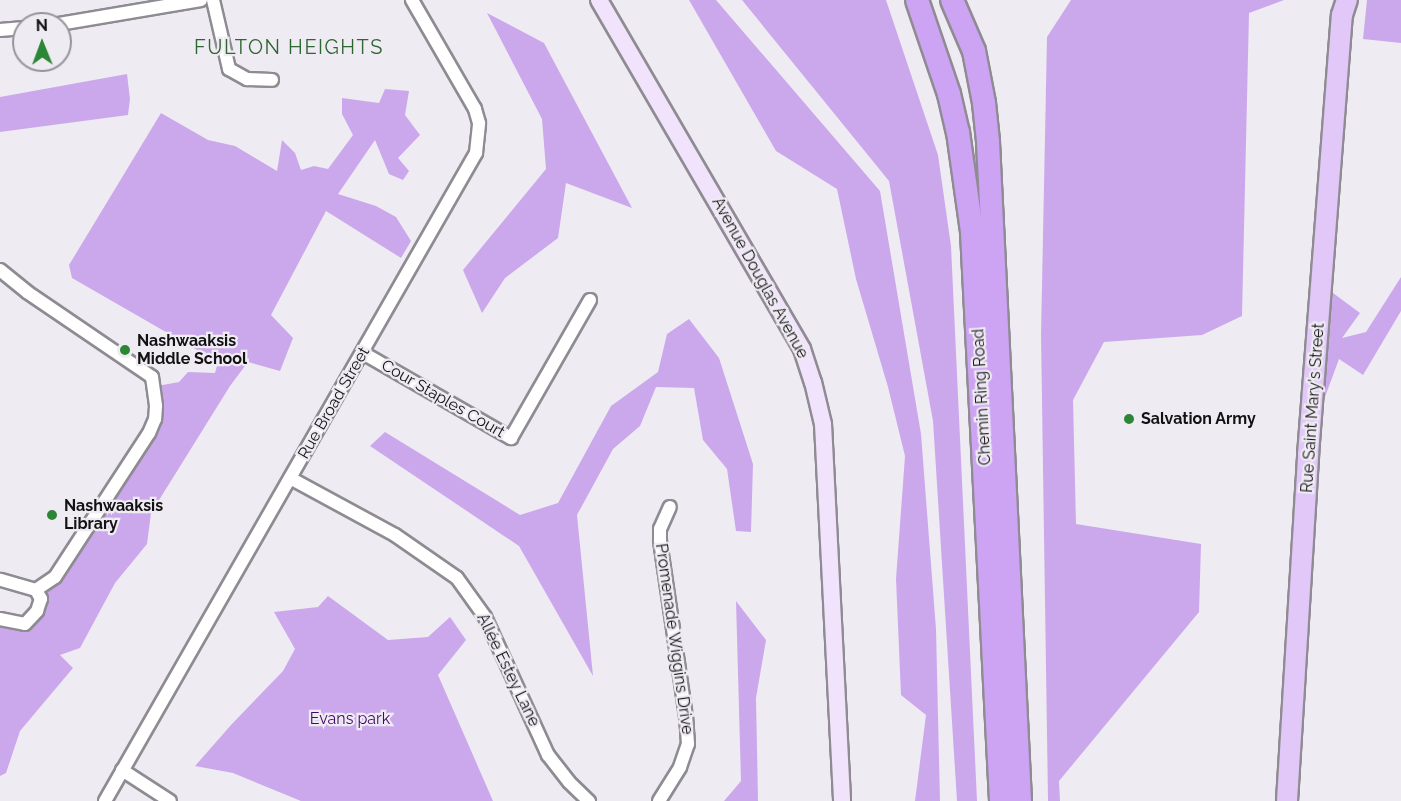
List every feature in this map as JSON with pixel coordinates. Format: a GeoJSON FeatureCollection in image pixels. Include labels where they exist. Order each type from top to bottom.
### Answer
{"type":"FeatureCollection","features":[{"type":"Feature","properties":{"kind":"highway","name":"Chemin Ring Road"},"geometry":{"type":"LineString","coordinates":[[917,0],[949,94],[958,132],[972,232],[1001,801]]}},
{"type":"Feature","properties":{"kind":"highway","name":"Chemin Ring Road"},"geometry":{"type":"LineString","coordinates":[[951,0],[974,51],[984,103],[988,142],[1020,801]]}},
{"type":"Feature","properties":{"kind":"highway"},"geometry":{"type":"LineString","coordinates":[[969,0],[974,51]]}},
{"type":"Feature","properties":{"kind":"main road","name":"Rue Saint Mary's Street"},"geometry":{"type":"LineString","coordinates":[[1287,801],[1308,455],[1342,5]]}},
{"type":"Feature","properties":{"kind":"street"},"geometry":{"type":"LineString","coordinates":[[72,22],[201,0]]}},
{"type":"Feature","properties":{"kind":"street"},"geometry":{"type":"LineString","coordinates":[[213,0],[229,69],[247,79],[272,80]]}},
{"type":"Feature","properties":{"kind":"street","name":"Rue Broad Street"},"geometry":{"type":"LineString","coordinates":[[105,801],[470,168],[479,138],[476,109],[412,0]]}},
{"type":"Feature","properties":{"kind":"street","name":"Avenue Douglas Avenue"},"geometry":{"type":"LineString","coordinates":[[599,0],[802,349],[813,382],[823,424],[842,801]]}},
{"type":"Feature","properties":{"kind":"street"},"geometry":{"type":"LineString","coordinates":[[0,270],[27,292],[152,377],[156,406],[155,419],[149,433],[56,578],[36,590],[0,580]]}},
{"type":"Feature","properties":{"kind":"street","name":"Cour Staples Court"},"geometry":{"type":"LineString","coordinates":[[363,353],[510,438],[590,300]]}},
{"type":"Feature","properties":{"kind":"street","name":"Allée Estey Lane"},"geometry":{"type":"LineString","coordinates":[[290,478],[394,535],[457,578],[485,617],[549,756],[569,782],[589,801]]}},
{"type":"Feature","properties":{"kind":"street","name":"Promenade Wiggins Drive"},"geometry":{"type":"LineString","coordinates":[[659,801],[681,767],[688,737],[660,540],[660,529],[670,507]]}},
{"type":"Feature","properties":{"kind":"street"},"geometry":{"type":"LineString","coordinates":[[0,619],[25,624],[37,611],[40,598],[36,590]]}},
{"type":"Feature","properties":{"kind":"street"},"geometry":{"type":"LineString","coordinates":[[122,770],[170,801]]}},
{"type":"Feature","properties":{"kind":"green space"},"geometry":{"type":"Polygon","coordinates":[[[689,0],[716,0],[880,191],[921,434],[936,629],[940,801],[915,801],[926,715],[901,695],[896,579],[905,456],[888,387],[856,279],[837,189],[776,151],[689,0]]]}},
{"type":"Feature","properties":{"kind":"green space"},"geometry":{"type":"Polygon","coordinates":[[[742,0],[886,0],[938,155],[951,246],[977,801],[957,801],[933,421],[889,181],[742,0]]]}},
{"type":"Feature","properties":{"kind":"green space"},"geometry":{"type":"Polygon","coordinates":[[[1071,0],[1284,0],[1249,13],[1242,316],[1202,335],[1104,342],[1073,400],[1076,524],[1201,544],[1199,612],[1059,781],[1060,801],[1048,801],[1041,335],[1047,37],[1071,0]]]}},
{"type":"Feature","properties":{"kind":"green space"},"geometry":{"type":"Polygon","coordinates":[[[1367,0],[1401,0],[1401,43],[1363,39],[1367,0]]]}},
{"type":"Feature","properties":{"kind":"green space"},"geometry":{"type":"Polygon","coordinates":[[[487,13],[544,43],[632,208],[566,183],[558,238],[505,278],[482,313],[463,270],[546,169],[542,119],[487,13]]]}},
{"type":"Feature","properties":{"kind":"green space"},"geometry":{"type":"Polygon","coordinates":[[[127,74],[130,99],[128,115],[0,132],[0,97],[127,74]]]}},
{"type":"Feature","properties":{"kind":"green space"},"geometry":{"type":"Polygon","coordinates":[[[385,89],[409,91],[405,115],[420,135],[398,158],[409,171],[403,180],[389,174],[375,140],[338,194],[376,206],[396,217],[411,241],[401,258],[326,211],[271,315],[293,338],[280,371],[248,362],[230,386],[151,513],[147,544],[115,583],[80,648],[60,655],[73,668],[20,731],[6,773],[0,776],[0,619],[25,624],[37,611],[36,590],[55,577],[149,433],[152,387],[179,382],[188,372],[215,373],[218,362],[72,278],[69,265],[161,113],[208,140],[235,146],[277,171],[282,140],[295,153],[301,170],[314,166],[328,169],[353,135],[342,114],[342,98],[379,103],[385,89]]]}},
{"type":"Feature","properties":{"kind":"green space"},"geometry":{"type":"Polygon","coordinates":[[[1401,277],[1401,311],[1363,375],[1339,359],[1322,405],[1329,290],[1360,313],[1342,338],[1366,332],[1401,277]]]}},
{"type":"Feature","properties":{"kind":"green space"},"geometry":{"type":"Polygon","coordinates":[[[689,319],[719,358],[753,464],[751,532],[736,531],[727,469],[703,440],[694,388],[656,387],[640,426],[613,449],[577,515],[593,676],[519,546],[370,446],[385,432],[520,515],[558,503],[611,406],[658,372],[667,334],[689,319]]]}},
{"type":"Feature","properties":{"kind":"green space","name":"Evans park"},"geometry":{"type":"Polygon","coordinates":[[[328,596],[388,640],[428,637],[450,617],[466,640],[438,675],[493,801],[301,801],[233,773],[195,766],[283,671],[295,649],[274,612],[318,607],[328,596]]]}},
{"type":"Feature","properties":{"kind":"green space"},"geometry":{"type":"Polygon","coordinates":[[[736,601],[766,640],[756,698],[758,801],[724,801],[741,781],[736,601]]]}},
{"type":"Feature","properties":{"kind":"place","name":"Nashwaaksis Middle School"},"geometry":{"type":"Point","coordinates":[125,350]}},
{"type":"Feature","properties":{"kind":"place","name":"Salvation Army"},"geometry":{"type":"Point","coordinates":[1129,419]}},
{"type":"Feature","properties":{"kind":"place","name":"Nashwaaksis Library"},"geometry":{"type":"Point","coordinates":[52,515]}},
{"type":"Feature","properties":{"kind":"district","name":"FULTON HEIGHTS"},"geometry":{"type":"Point","coordinates":[289,47]}}]}
